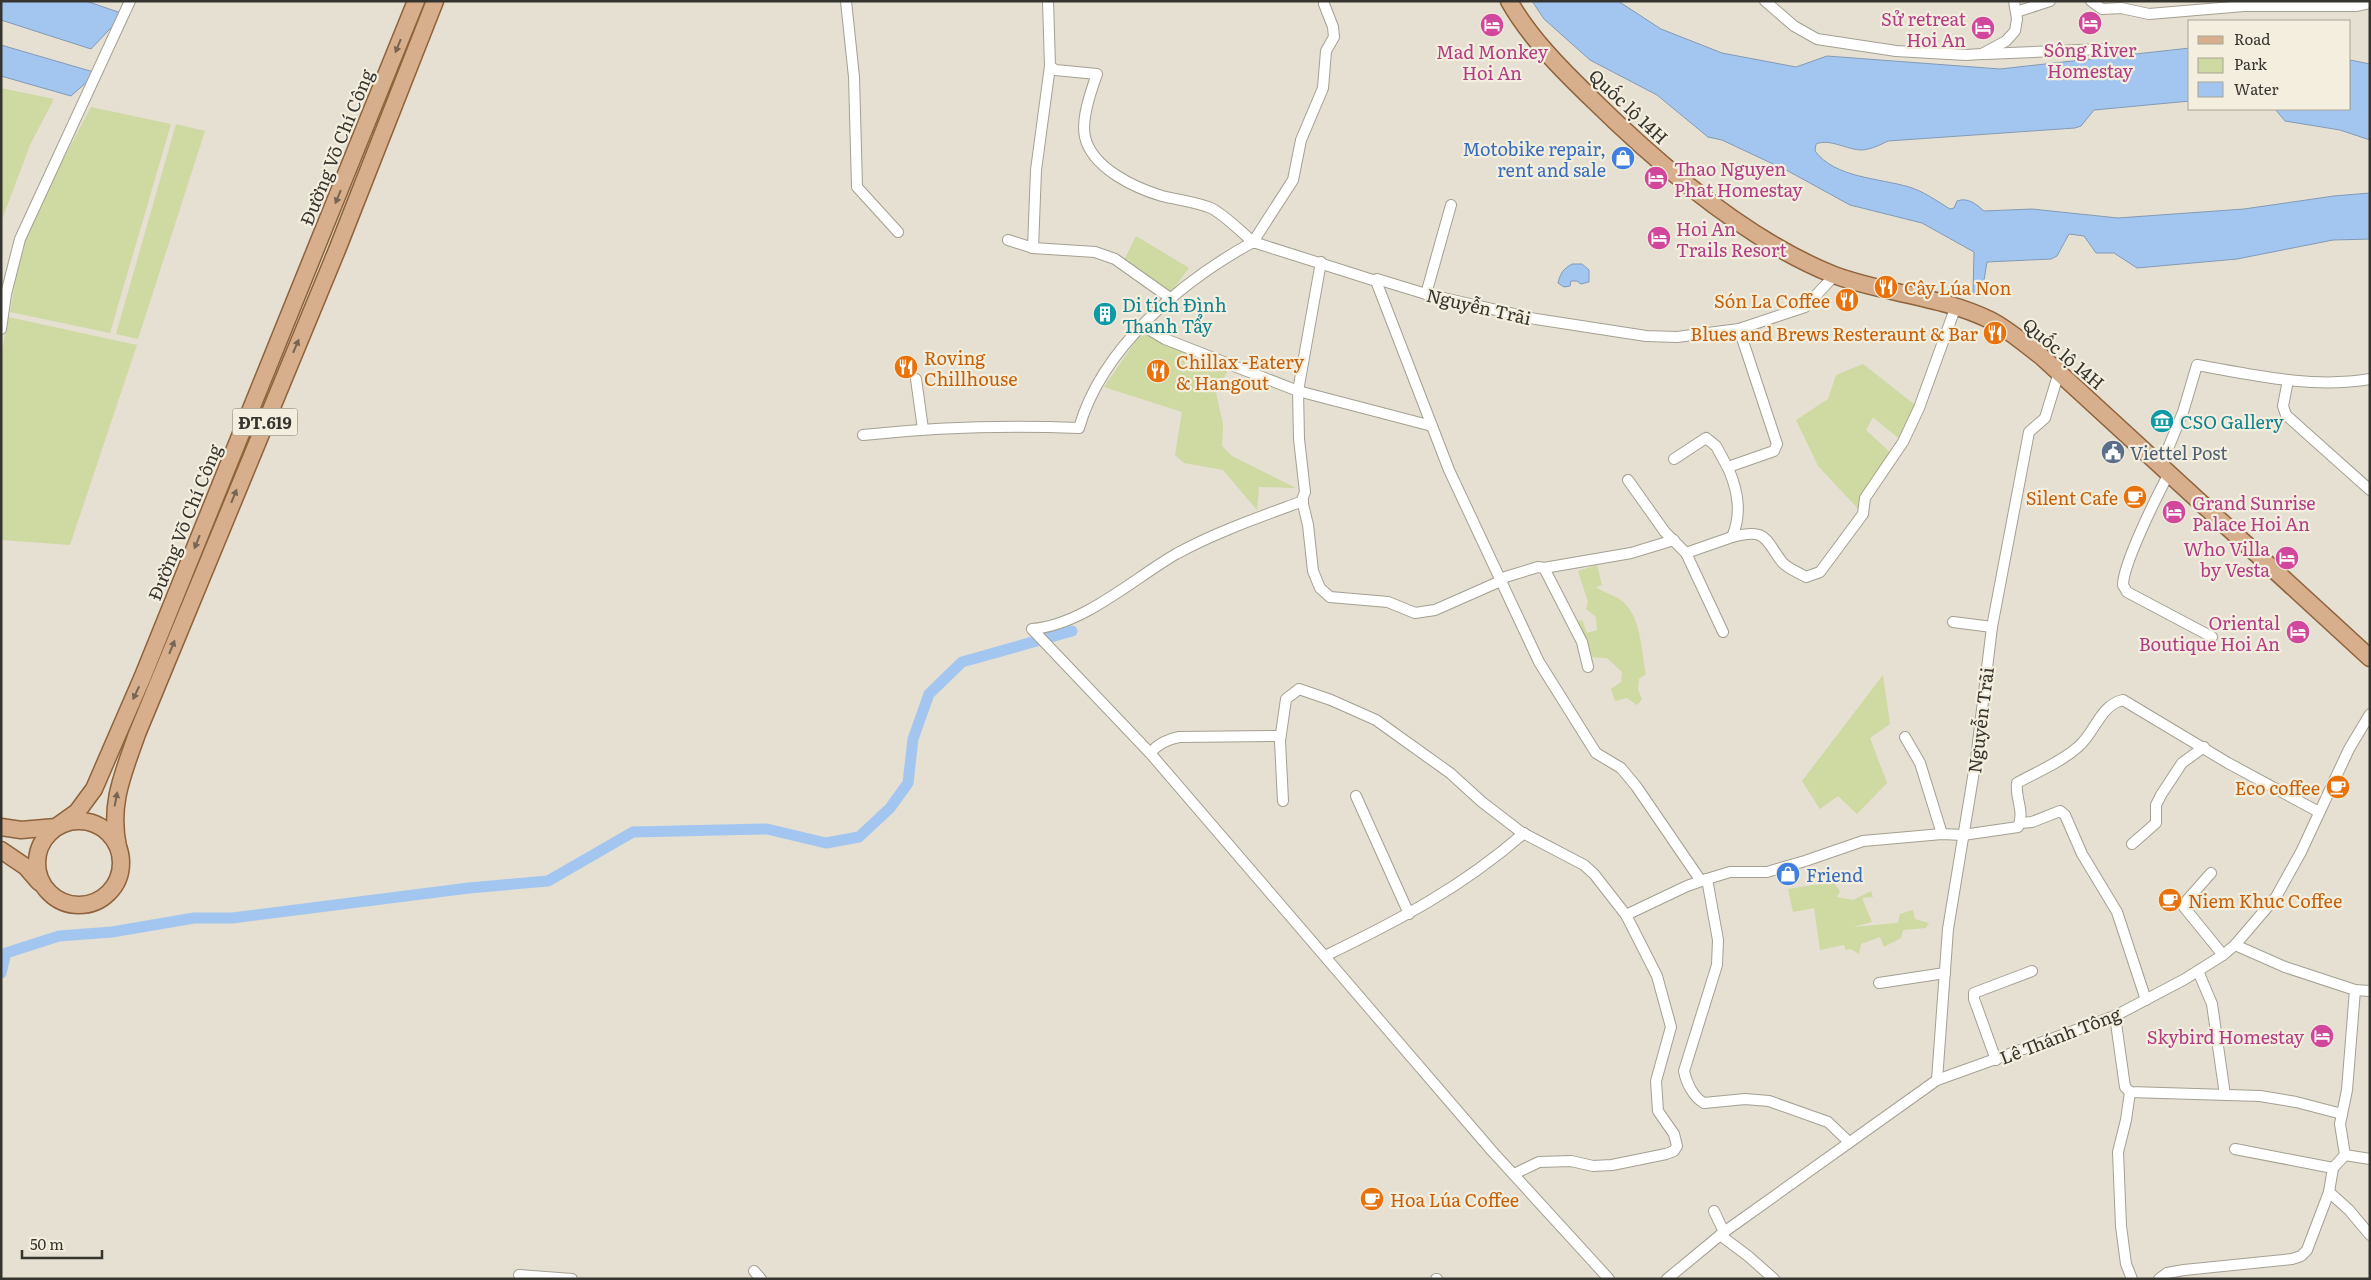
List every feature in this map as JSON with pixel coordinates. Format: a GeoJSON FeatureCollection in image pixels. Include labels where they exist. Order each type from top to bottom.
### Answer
{"type":"FeatureCollection","features":[{"type":"Feature","properties":{"kind":"main road","name":"Đường Võ Chí Công"},"geometry":{"type":"LineString","coordinates":[[56,827],[77,812],[86,801],[94,790],[108,760],[416,1]]}},
{"type":"Feature","properties":{"kind":"main road","name":"Đường Võ Chí Công"},"geometry":{"type":"LineString","coordinates":[[118,847],[114,827],[114,812],[120,783],[137,734],[337,250],[435,1]]}},
{"type":"Feature","properties":{"kind":"main road","name":"Quốc lộ 14H"},"geometry":{"type":"LineString","coordinates":[[1509,1],[1553,61],[1661,164],[1765,241],[1835,275],[1956,306],[1991,320],[2042,357],[2164,471],[2370,658]]}},
{"type":"Feature","properties":{"kind":"main road"},"geometry":{"type":"LineString","coordinates":[[1,827],[21,830],[56,827],[70,822],[84,821],[98,826],[110,835],[118,847],[121,862],[119,876],[113,888],[104,898],[92,904],[72,905],[54,898],[44,889],[26,866],[1,850]]}},
{"type":"Feature","properties":{"kind":"main road"},"geometry":{"type":"LineString","coordinates":[[44,889],[38,876],[36,864],[38,850],[45,837],[56,827]]}},
{"type":"Feature","properties":{"kind":"street"},"geometry":{"type":"LineString","coordinates":[[1,329],[6,294],[20,239],[130,1]]}},
{"type":"Feature","properties":{"kind":"street"},"geometry":{"type":"LineString","coordinates":[[846,1],[854,77],[857,187],[898,232]]}},
{"type":"Feature","properties":{"kind":"street"},"geometry":{"type":"LineString","coordinates":[[1033,248],[1036,170],[1050,66],[1048,1]]}},
{"type":"Feature","properties":{"kind":"street"},"geometry":{"type":"LineString","coordinates":[[1764,1],[1794,26],[1817,39],[1896,51],[1982,54],[2102,49]]}},
{"type":"Feature","properties":{"kind":"street"},"geometry":{"type":"LineString","coordinates":[[1982,54],[2006,41],[2015,31],[2016,12],[2014,1]]}},
{"type":"Feature","properties":{"kind":"street"},"geometry":{"type":"LineString","coordinates":[[2016,12],[2050,1]]}},
{"type":"Feature","properties":{"kind":"street"},"geometry":{"type":"LineString","coordinates":[[2091,1],[2102,9],[2121,8],[2149,14],[2243,4],[2370,3]]}},
{"type":"Feature","properties":{"kind":"street"},"geometry":{"type":"LineString","coordinates":[[864,435],[923,429],[1000,425],[1079,428],[1099,380],[1117,354],[1170,298],[1233,253],[1252,242],[1293,180],[1301,140],[1323,88],[1326,51],[1334,38],[1333,26],[1324,4]]}},
{"type":"Feature","properties":{"kind":"street"},"geometry":{"type":"LineString","coordinates":[[1050,66],[1055,70],[1097,74],[1084,126],[1090,149],[1109,169],[1144,189],[1210,208],[1252,242]]}},
{"type":"Feature","properties":{"kind":"street"},"geometry":{"type":"LineString","coordinates":[[1426,294],[1452,205]]}},
{"type":"Feature","properties":{"kind":"street"},"geometry":{"type":"LineString","coordinates":[[1008,240],[1033,248],[1095,252],[1115,259],[1170,298]]}},
{"type":"Feature","properties":{"kind":"street","name":"Nguyễn Trãi"},"geometry":{"type":"LineString","coordinates":[[1252,242],[1321,262],[1376,281],[1377,279],[1426,294],[1536,319],[1646,336],[1677,336],[1739,330],[1805,307],[1835,275]]}},
{"type":"Feature","properties":{"kind":"street"},"geometry":{"type":"LineString","coordinates":[[1321,262],[1298,391],[1299,439],[1305,492],[1302,501],[1308,526],[1313,571],[1320,588],[1330,596],[1388,602],[1415,612],[1425,612],[1435,610],[1502,579],[1538,567],[1544,568],[1631,553],[1674,540]]}},
{"type":"Feature","properties":{"kind":"street"},"geometry":{"type":"LineString","coordinates":[[1376,281],[1449,470],[1502,579],[1539,662],[1596,753],[1621,768],[1704,880],[1718,940],[1717,965],[1684,1071],[1689,1085],[1699,1100],[1704,1103],[1745,1099],[1768,1100],[1828,1122],[1849,1142]]}},
{"type":"Feature","properties":{"kind":"street"},"geometry":{"type":"LineString","coordinates":[[1686,552],[1750,532],[1760,535],[1770,542],[1782,562],[1791,569],[1806,577],[1820,572],[1863,514],[1865,498],[1903,442],[1919,408],[1956,306]]}},
{"type":"Feature","properties":{"kind":"street"},"geometry":{"type":"LineString","coordinates":[[1143,326],[1165,339],[1298,391],[1432,426]]}},
{"type":"Feature","properties":{"kind":"street"},"geometry":{"type":"LineString","coordinates":[[1729,470],[1731,466],[1743,460],[1774,451],[1777,444],[1739,330]]}},
{"type":"Feature","properties":{"kind":"street"},"geometry":{"type":"LineString","coordinates":[[2212,638],[2127,592],[2123,585],[2126,571],[2155,500],[2197,366],[2288,380],[2332,384],[2370,379]]}},
{"type":"Feature","properties":{"kind":"street","name":"Nguyễn Trãi"},"geometry":{"type":"LineString","coordinates":[[1937,1080],[1948,929],[1976,759],[1992,627],[2029,432],[2045,418],[2059,372]]}},
{"type":"Feature","properties":{"kind":"street"},"geometry":{"type":"LineString","coordinates":[[916,380],[923,429]]}},
{"type":"Feature","properties":{"kind":"street"},"geometry":{"type":"LineString","coordinates":[[2288,380],[2283,406],[2286,415],[2370,490]]}},
{"type":"Feature","properties":{"kind":"street"},"geometry":{"type":"LineString","coordinates":[[1674,459],[1706,438],[1716,446],[1729,470],[1739,509],[1738,523],[1732,537]]}},
{"type":"Feature","properties":{"kind":"street"},"geometry":{"type":"LineString","coordinates":[[1628,480],[1665,532],[1686,552],[1723,632]]}},
{"type":"Feature","properties":{"kind":"street"},"geometry":{"type":"LineString","coordinates":[[1302,501],[1227,529],[1177,554],[1070,618],[1032,629],[1150,753],[1514,1174],[1609,1279]]}},
{"type":"Feature","properties":{"kind":"street"},"geometry":{"type":"LineString","coordinates":[[1544,568],[1582,642],[1588,667]]}},
{"type":"Feature","properties":{"kind":"street"},"geometry":{"type":"LineString","coordinates":[[1953,622],[1992,627]]}},
{"type":"Feature","properties":{"kind":"street"},"geometry":{"type":"LineString","coordinates":[[1283,802],[1280,736],[1286,699],[1299,689],[1344,705],[1376,720],[1412,744],[1450,773],[1482,802],[1524,833],[1584,865],[1594,874],[1626,915],[1657,976],[1668,1011],[1671,1027],[1656,1082],[1658,1111],[1674,1134],[1678,1146],[1674,1151],[1666,1154],[1612,1165],[1593,1166],[1571,1161],[1538,1162],[1514,1174]]}},
{"type":"Feature","properties":{"kind":"street"},"geometry":{"type":"LineString","coordinates":[[1626,915],[1704,880],[1730,872],[1767,872],[1805,862],[1863,841],[1893,836],[1962,835],[2018,827],[2022,818],[2016,791],[2018,783],[2078,748],[2113,702],[2123,700],[2228,763],[2320,812]]}},
{"type":"Feature","properties":{"kind":"street","name":"Lê Thánh Tông"},"geometry":{"type":"LineString","coordinates":[[1667,1279],[1722,1234],[1937,1080],[2115,1016],[2198,971],[2223,955],[2235,945],[2276,897],[2302,852],[2349,749],[2370,714]]}},
{"type":"Feature","properties":{"kind":"street"},"geometry":{"type":"LineString","coordinates":[[1150,753],[1170,739],[1179,737],[1280,736]]}},
{"type":"Feature","properties":{"kind":"street"},"geometry":{"type":"LineString","coordinates":[[1905,737],[1920,763],[1942,834]]}},
{"type":"Feature","properties":{"kind":"street"},"geometry":{"type":"LineString","coordinates":[[2132,844],[2156,823],[2156,805],[2182,763],[2204,748]]}},
{"type":"Feature","properties":{"kind":"street"},"geometry":{"type":"LineString","coordinates":[[1356,796],[1409,914]]}},
{"type":"Feature","properties":{"kind":"street"},"geometry":{"type":"LineString","coordinates":[[2020,823],[2032,822],[2060,811],[2065,815],[2082,854],[2117,912],[2146,1000]]}},
{"type":"Feature","properties":{"kind":"street"},"geometry":{"type":"LineString","coordinates":[[1325,956],[1409,914],[1490,863],[1524,833]]}},
{"type":"Feature","properties":{"kind":"street"},"geometry":{"type":"LineString","coordinates":[[2211,873],[2188,899],[2184,907],[2223,955]]}},
{"type":"Feature","properties":{"kind":"street"},"geometry":{"type":"LineString","coordinates":[[2235,945],[2286,967],[2355,990],[2370,991]]}},
{"type":"Feature","properties":{"kind":"street"},"geometry":{"type":"LineString","coordinates":[[1996,1060],[1974,999],[1974,993],[2032,971]]}},
{"type":"Feature","properties":{"kind":"street"},"geometry":{"type":"LineString","coordinates":[[2198,971],[2212,1004],[2224,1095]]}},
{"type":"Feature","properties":{"kind":"street"},"geometry":{"type":"LineString","coordinates":[[1879,983],[1945,973]]}},
{"type":"Feature","properties":{"kind":"street"},"geometry":{"type":"LineString","coordinates":[[2158,1279],[2167,1273],[2184,1270],[2292,1259],[2301,1256],[2307,1250],[2329,1192],[2333,1168],[2344,1155],[2340,1124],[2347,1090],[2355,990]]}},
{"type":"Feature","properties":{"kind":"street"},"geometry":{"type":"LineString","coordinates":[[2115,1016],[2125,1087],[2130,1092],[2221,1093],[2224,1095],[2279,1098],[2342,1114]]}},
{"type":"Feature","properties":{"kind":"street"},"geometry":{"type":"LineString","coordinates":[[2130,1092],[2126,1120],[2118,1152],[2121,1226],[2126,1264],[2132,1279]]}},
{"type":"Feature","properties":{"kind":"street"},"geometry":{"type":"LineString","coordinates":[[2235,1150],[2333,1168]]}},
{"type":"Feature","properties":{"kind":"street"},"geometry":{"type":"LineString","coordinates":[[2344,1155],[2370,1159]]}},
{"type":"Feature","properties":{"kind":"street"},"geometry":{"type":"LineString","coordinates":[[2329,1192],[2349,1210],[2370,1234]]}},
{"type":"Feature","properties":{"kind":"street"},"geometry":{"type":"LineString","coordinates":[[1714,1211],[1722,1234],[1774,1279]]}},
{"type":"Feature","properties":{"kind":"street"},"geometry":{"type":"LineString","coordinates":[[519,1275],[572,1279]]}},
{"type":"Feature","properties":{"kind":"green space"},"geometry":{"type":"Polygon","coordinates":[[[1,88],[54,99],[30,145],[1,222],[1,88]]]}},
{"type":"Feature","properties":{"kind":"green space"},"geometry":{"type":"Polygon","coordinates":[[[91,107],[171,124],[110,333],[10,312],[23,235],[91,107]]]}},
{"type":"Feature","properties":{"kind":"green space"},"geometry":{"type":"Polygon","coordinates":[[[176,124],[205,131],[138,339],[116,334],[176,124]]]}},
{"type":"Feature","properties":{"kind":"green space"},"geometry":{"type":"Polygon","coordinates":[[[1136,236],[1189,268],[1170,293],[1123,262],[1136,236]]]}},
{"type":"Feature","properties":{"kind":"green space"},"geometry":{"type":"Polygon","coordinates":[[[8,317],[137,345],[70,545],[1,540],[1,357],[8,317]]]}},
{"type":"Feature","properties":{"kind":"green space"},"geometry":{"type":"Polygon","coordinates":[[[1144,329],[1231,364],[1216,393],[1223,424],[1222,446],[1232,456],[1296,488],[1259,487],[1257,510],[1223,470],[1184,463],[1175,455],[1182,412],[1104,387],[1144,329]]]}},
{"type":"Feature","properties":{"kind":"green space"},"geometry":{"type":"Polygon","coordinates":[[[1863,364],[1919,408],[1903,442],[1873,417],[1866,430],[1894,456],[1863,514],[1818,466],[1796,420],[1828,399],[1836,375],[1863,364]]]}},
{"type":"Feature","properties":{"kind":"green space"},"geometry":{"type":"Polygon","coordinates":[[[1597,565],[1602,585],[1596,587],[1621,600],[1628,607],[1640,635],[1646,674],[1639,679],[1638,690],[1642,699],[1637,705],[1627,698],[1615,701],[1611,689],[1621,682],[1622,672],[1607,658],[1587,657],[1572,623],[1582,620],[1587,633],[1597,630],[1596,617],[1586,609],[1588,602],[1578,571],[1597,565]]]}},
{"type":"Feature","properties":{"kind":"green space"},"geometry":{"type":"Polygon","coordinates":[[[1883,675],[1890,724],[1870,738],[1887,783],[1857,814],[1838,796],[1820,809],[1802,781],[1883,675]]]}},
{"type":"Feature","properties":{"kind":"green space"},"geometry":{"type":"Polygon","coordinates":[[[1833,882],[1840,891],[1837,897],[1853,900],[1871,891],[1873,897],[1862,898],[1872,922],[1853,927],[1898,923],[1900,914],[1913,910],[1915,919],[1929,923],[1926,928],[1903,930],[1901,938],[1884,947],[1880,937],[1861,944],[1859,954],[1851,949],[1846,950],[1844,945],[1820,950],[1814,908],[1793,912],[1788,889],[1833,882]]]}},
{"type":"Feature","properties":{"kind":"water"},"geometry":{"type":"Polygon","coordinates":[[[1,1],[86,1],[124,14],[91,49],[1,20],[1,1]]]}},
{"type":"Feature","properties":{"kind":"water"},"geometry":{"type":"Polygon","coordinates":[[[1532,1],[1618,1],[1661,29],[1722,53],[1796,67],[1827,56],[2000,69],[2188,48],[2188,101],[2094,110],[2081,126],[2075,128],[1888,141],[1873,148],[1862,150],[1827,142],[1816,144],[1815,151],[1834,167],[1858,176],[1914,189],[1950,209],[1954,208],[1957,201],[1965,200],[1975,204],[1984,211],[2032,209],[2118,218],[2244,209],[2334,196],[2370,193],[2370,239],[2333,240],[2237,259],[2137,268],[2114,253],[2096,253],[2084,236],[2069,234],[2057,256],[2051,259],[1987,262],[1982,292],[1973,293],[1974,252],[1922,223],[1850,205],[1788,171],[1722,140],[1708,137],[1657,95],[1590,60],[1544,19],[1532,1]]]}},
{"type":"Feature","properties":{"kind":"water"},"geometry":{"type":"Polygon","coordinates":[[[1,45],[97,73],[71,96],[1,76],[1,45]]]}},
{"type":"Feature","properties":{"kind":"water"},"geometry":{"type":"Polygon","coordinates":[[[2351,60],[2370,64],[2370,140],[2340,130],[2285,121],[2276,110],[2351,110],[2351,60]]]}},
{"type":"Feature","properties":{"kind":"water"},"geometry":{"type":"Polygon","coordinates":[[[1572,264],[1582,264],[1589,270],[1589,282],[1581,284],[1577,281],[1571,281],[1570,286],[1564,287],[1558,283],[1562,272],[1572,264]]]}},
{"type":"Feature","properties":{"kind":"waterway"},"geometry":{"type":"LineString","coordinates":[[1,973],[6,953],[59,936],[112,932],[194,918],[232,918],[469,888],[548,881],[633,832],[767,829],[826,843],[859,837],[890,808],[908,783],[913,739],[929,694],[962,662],[1072,631]]}},
{"type":"Feature","properties":{"kind":"place","name":"Sông River Homestay"},"geometry":{"type":"Point","coordinates":[2090,23]}},
{"type":"Feature","properties":{"kind":"place","name":"Mad Monkey Hoi An"},"geometry":{"type":"Point","coordinates":[1492,25]}},
{"type":"Feature","properties":{"kind":"place","name":"Sử retreat Hoi An"},"geometry":{"type":"Point","coordinates":[1983,28]}},
{"type":"Feature","properties":{"kind":"place","name":"Motobike repair, rent and sale"},"geometry":{"type":"Point","coordinates":[1623,158]}},
{"type":"Feature","properties":{"kind":"place","name":"Thao Nguyen Phat Homestay"},"geometry":{"type":"Point","coordinates":[1656,178]}},
{"type":"Feature","properties":{"kind":"place","name":"Hoi An Trails Resort"},"geometry":{"type":"Point","coordinates":[1659,238]}},
{"type":"Feature","properties":{"kind":"place","name":"Cây Lúa Non"},"geometry":{"type":"Point","coordinates":[1886,287]}},
{"type":"Feature","properties":{"kind":"place","name":"Són La Coffee"},"geometry":{"type":"Point","coordinates":[1847,300]}},
{"type":"Feature","properties":{"kind":"place","name":"Di tích Đình Thanh Tẩy"},"geometry":{"type":"Point","coordinates":[1105,314]}},
{"type":"Feature","properties":{"kind":"place","name":"Blues and Brews Resteraunt & Bar"},"geometry":{"type":"Point","coordinates":[1995,333]}},
{"type":"Feature","properties":{"kind":"place","name":"Roving Chillhouse"},"geometry":{"type":"Point","coordinates":[906,367]}},
{"type":"Feature","properties":{"kind":"place","name":"Chillax -Eatery & Hangout"},"geometry":{"type":"Point","coordinates":[1158,371]}},
{"type":"Feature","properties":{"kind":"place","name":"CSO Gallery"},"geometry":{"type":"Point","coordinates":[2162,421]}},
{"type":"Feature","properties":{"kind":"place","name":"Viettel Post"},"geometry":{"type":"Point","coordinates":[2113,452]}},
{"type":"Feature","properties":{"kind":"place","name":"Silent Cafe"},"geometry":{"type":"Point","coordinates":[2135,497]}},
{"type":"Feature","properties":{"kind":"place","name":"Grand Sunrise Palace Hoi An"},"geometry":{"type":"Point","coordinates":[2174,512]}},
{"type":"Feature","properties":{"kind":"place","name":"Who Villa by Vesta"},"geometry":{"type":"Point","coordinates":[2287,558]}},
{"type":"Feature","properties":{"kind":"place","name":"Oriental Boutique Hoi An"},"geometry":{"type":"Point","coordinates":[2298,632]}},
{"type":"Feature","properties":{"kind":"place","name":"Eco coffee"},"geometry":{"type":"Point","coordinates":[2338,787]}},
{"type":"Feature","properties":{"kind":"place","name":"Friend"},"geometry":{"type":"Point","coordinates":[1788,874]}},
{"type":"Feature","properties":{"kind":"place","name":"Niem Khuc Coffee"},"geometry":{"type":"Point","coordinates":[2170,900]}},
{"type":"Feature","properties":{"kind":"place","name":"Skybird Homestay"},"geometry":{"type":"Point","coordinates":[2322,1036]}},
{"type":"Feature","properties":{"kind":"place","name":"Hoa Lúa Coffee"},"geometry":{"type":"Point","coordinates":[1372,1199]}}]}
